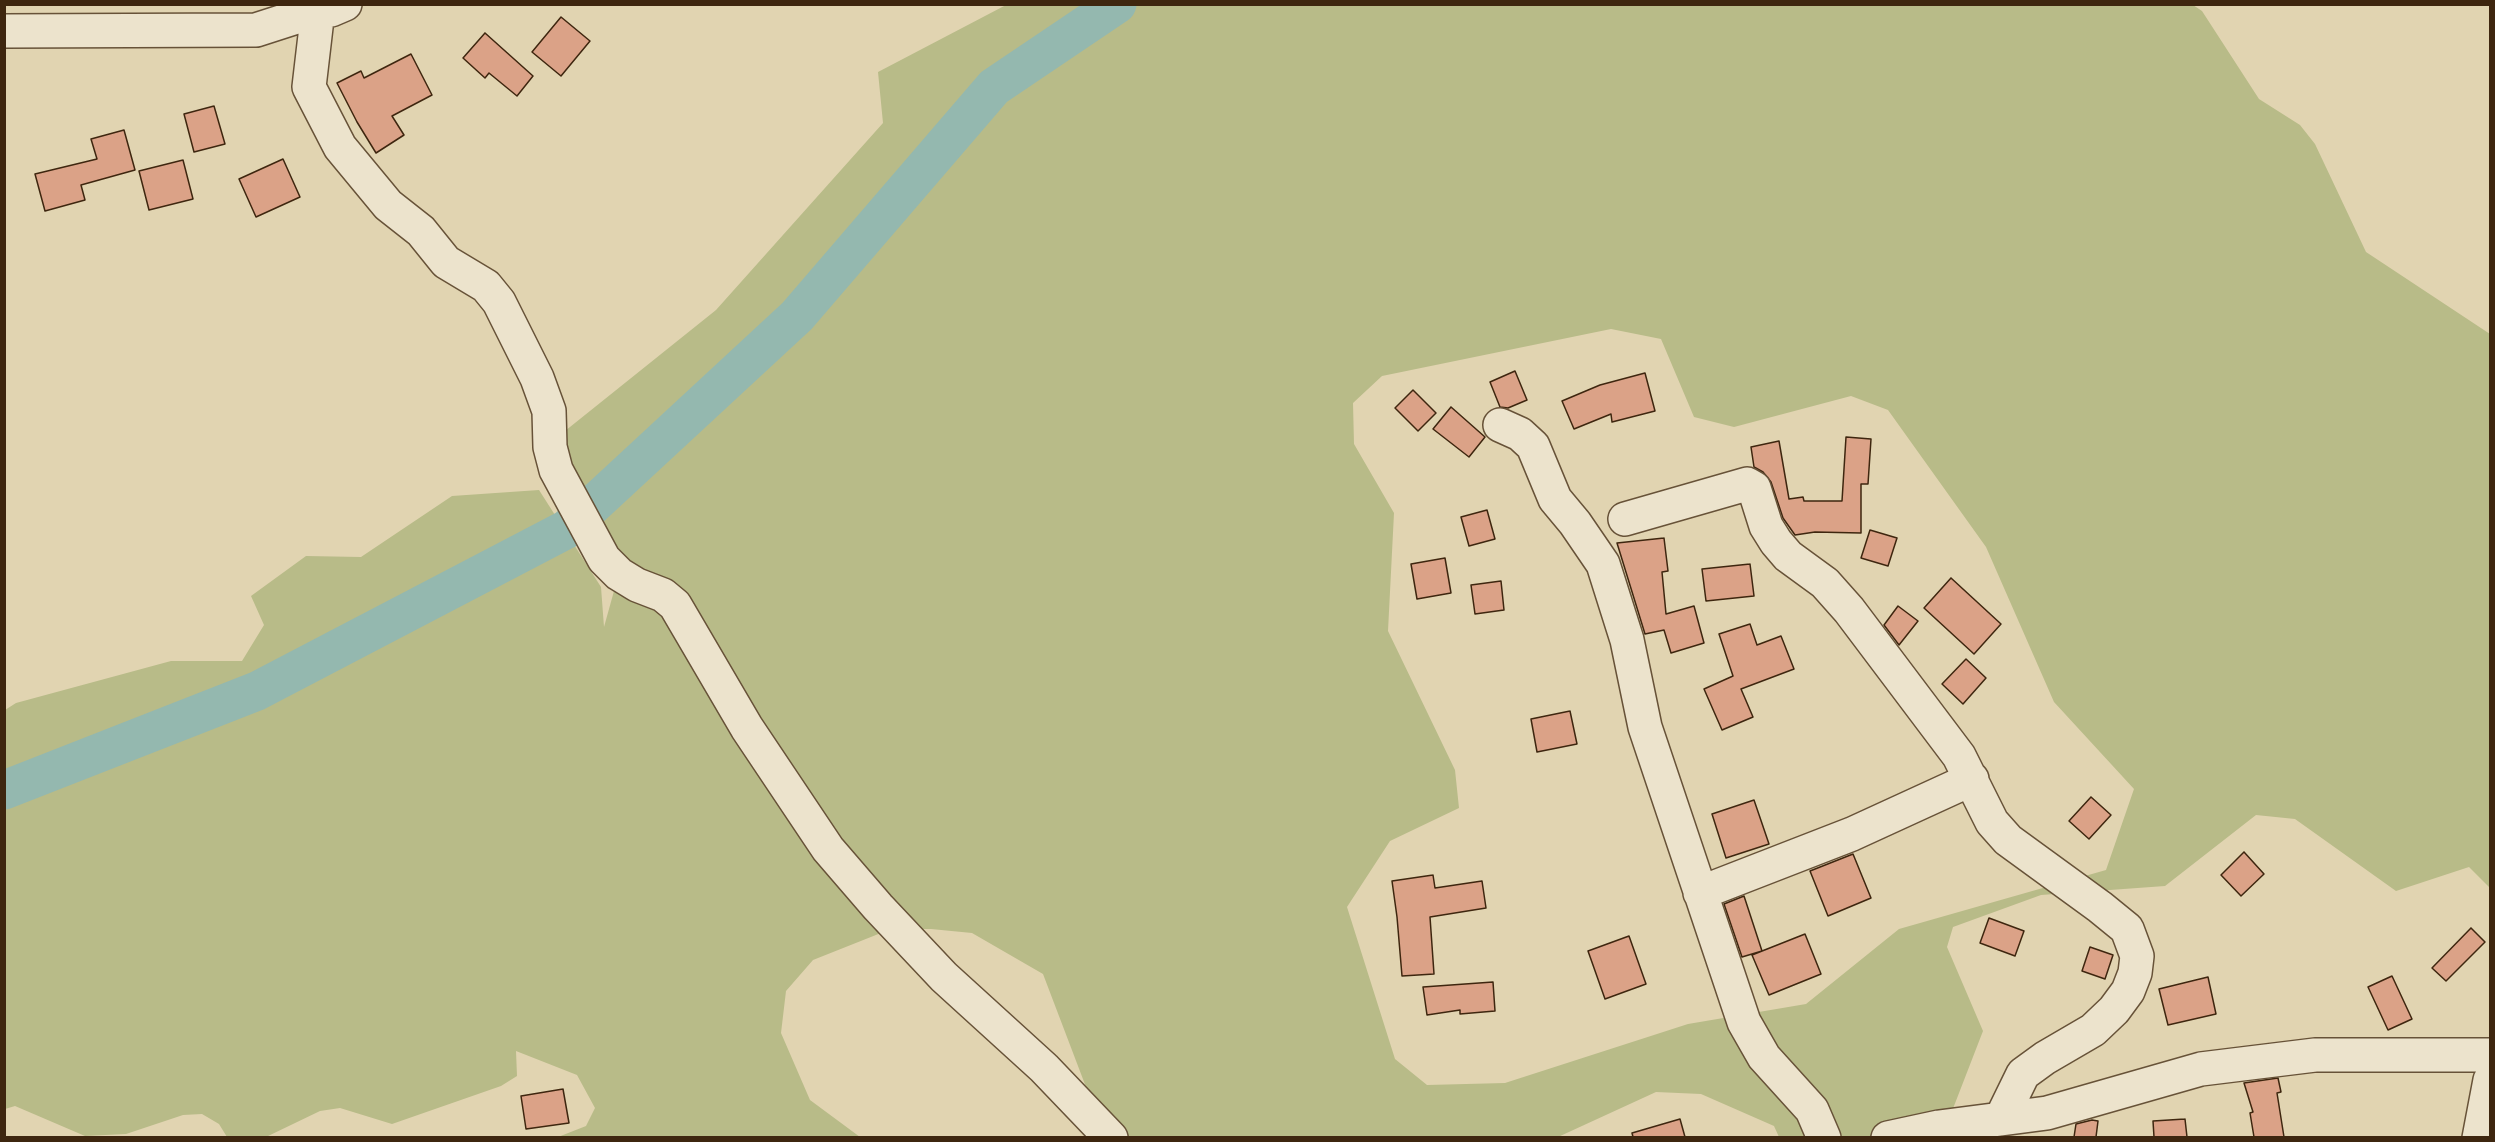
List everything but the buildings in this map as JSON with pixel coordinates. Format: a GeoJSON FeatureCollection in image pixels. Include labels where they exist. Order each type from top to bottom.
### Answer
{"type":"FeatureCollection","features":[{"type":"Feature","properties":{"kind":"street"},"geometry":{"type":"LineString","coordinates":[[4,31],[256,30],[332,7]]}},
{"type":"Feature","properties":{"kind":"street"},"geometry":{"type":"LineString","coordinates":[[332,7],[309,87],[340,147],[388,205],[421,231],[446,262],[486,286],[499,302],[537,378],[549,411],[550,447],[556,470],[604,559],[628,579],[663,595],[675,604],[747,728],[828,849],[878,907],[944,977],[1044,1068],[1111,1137]]}},
{"type":"Feature","properties":{"kind":"street"},"geometry":{"type":"LineString","coordinates":[[1500,425],[1520,434],[1533,446],[1555,499],[1603,564],[1627,640],[1645,727],[1744,1023],[1764,1057],[1812,1110],[1824,1137]]}},
{"type":"Feature","properties":{"kind":"street"},"geometry":{"type":"LineString","coordinates":[[1625,519],[1747,484],[1754,488],[1766,526],[1776,542],[1788,556],[1825,583],[1849,610],[1959,756],[1992,822],[2008,840],[2100,907],[2127,930],[2137,956],[2135,973],[2128,991],[2114,1010],[2093,1030],[2045,1058],[2023,1074],[2001,1119]]}},
{"type":"Feature","properties":{"kind":"street"},"geometry":{"type":"LineString","coordinates":[[1700,893],[1852,834],[1972,779]]}},
{"type":"Feature","properties":{"kind":"street"},"geometry":{"type":"LineString","coordinates":[[1888,1137],[2047,1113],[2201,1069],[2315,1055],[2490,1055]]}},
{"type":"Feature","properties":{"kind":"street"},"geometry":{"type":"LineString","coordinates":[[2479,1137],[2490,1080]]}},
{"type":"Feature","properties":{"kind":"green space"},"geometry":{"type":"Polygon","coordinates":[[[1006,5],[2193,5],[2202,11],[2259,99],[2300,125],[2315,144],[2366,252],[2490,334],[2490,888],[2469,867],[2396,891],[2295,819],[2256,815],[2165,886],[2041,895],[1953,927],[1947,947],[1983,1031],[1942,1137],[1779,1137],[1774,1126],[1701,1094],[1656,1092],[1558,1137],[1105,1137],[1043,974],[972,933],[931,929],[891,929],[813,960],[786,991],[781,1033],[810,1100],[860,1137],[558,1137],[586,1126],[595,1108],[577,1075],[516,1051],[517,1076],[501,1086],[392,1124],[340,1108],[320,1111],[266,1137],[227,1137],[219,1124],[202,1114],[183,1115],[126,1134],[85,1136],[15,1106],[5,1109],[5,710],[16,703],[171,661],[242,661],[264,625],[251,596],[306,556],[361,557],[452,496],[539,490],[601,587],[604,627],[619,573],[577,499],[560,435],[716,310],[883,123],[878,72],[1006,5]],[[1611,329],[1382,376],[1353,403],[1354,444],[1394,513],[1388,631],[1455,770],[1459,808],[1390,841],[1347,907],[1395,1059],[1427,1085],[1505,1083],[1688,1024],[1806,1004],[1899,929],[2106,870],[2134,789],[2054,702],[1986,547],[1888,410],[1851,396],[1734,427],[1694,417],[1661,339],[1611,329]]]}},
{"type":"Feature","properties":{"kind":"waterway"},"geometry":{"type":"LineString","coordinates":[[4,790],[257,691],[567,529],[797,316],[994,87],[1117,4]]}}]}
